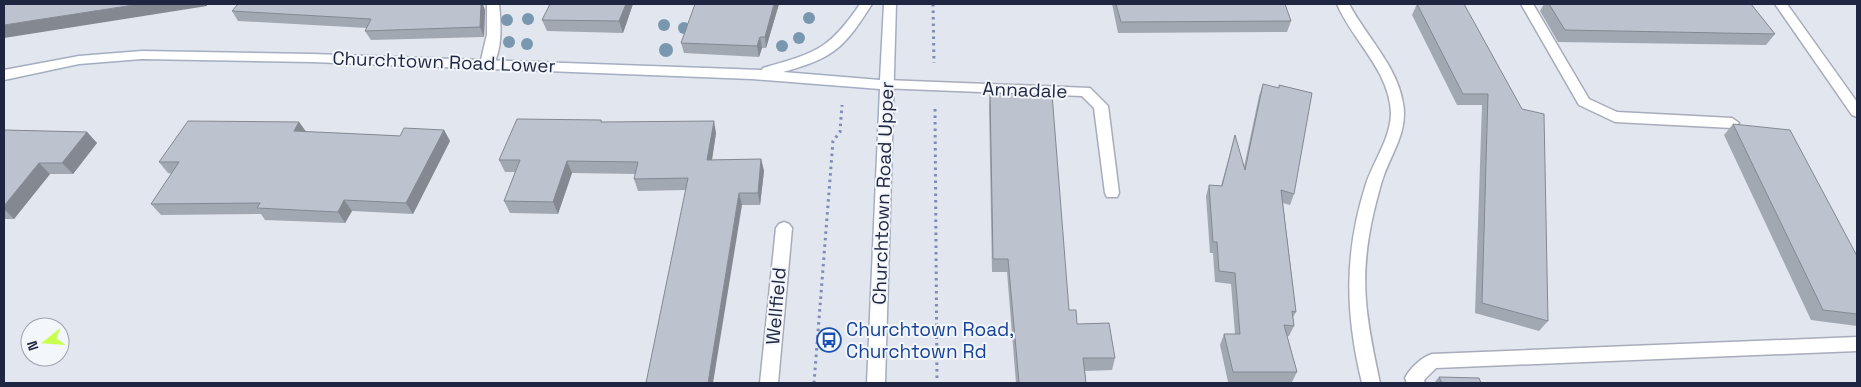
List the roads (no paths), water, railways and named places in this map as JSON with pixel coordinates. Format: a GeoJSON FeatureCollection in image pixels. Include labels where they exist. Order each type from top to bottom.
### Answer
{"type":"FeatureCollection","features":[{"type":"Feature","properties":{"kind":"street"},"geometry":{"type":"LineString","coordinates":[[487,64],[492,51],[493,4]]}},
{"type":"Feature","properties":{"kind":"street"},"geometry":{"type":"LineString","coordinates":[[752,74],[790,66],[822,52],[848,32],[866,4]]}},
{"type":"Feature","properties":{"kind":"street","name":"Churchtown Road Upper"},"geometry":{"type":"LineString","coordinates":[[876,383],[890,4]]}},
{"type":"Feature","properties":{"kind":"street"},"geometry":{"type":"LineString","coordinates":[[1343,4],[1383,69],[1396,100],[1397,132],[1373,184],[1357,252],[1355,295],[1361,347],[1371,383]]}},
{"type":"Feature","properties":{"kind":"street"},"geometry":{"type":"LineString","coordinates":[[1527,4],[1584,102],[1616,117],[1732,123]]}},
{"type":"Feature","properties":{"kind":"street"},"geometry":{"type":"LineString","coordinates":[[1781,4],[1857,112]]}},
{"type":"Feature","properties":{"kind":"street","name":"Churchtown Road Lower"},"geometry":{"type":"LineString","coordinates":[[4,75],[78,60],[142,55],[487,64],[752,74],[886,85]]}},
{"type":"Feature","properties":{"kind":"street","name":"Annadale"},"geometry":{"type":"LineString","coordinates":[[886,85],[1085,91],[1101,106],[1112,193]]}},
{"type":"Feature","properties":{"kind":"street","name":"Wellfield"},"geometry":{"type":"LineString","coordinates":[[769,383],[784,228]]}},
{"type":"Feature","properties":{"kind":"street"},"geometry":{"type":"LineString","coordinates":[[1416,383],[1414,378],[1432,361],[1857,344]]}},
{"type":"Feature","properties":{"kind":"place","name":"Churchtown Road, Churchtown Rd"},"geometry":{"type":"Point","coordinates":[829,340]}}]}
